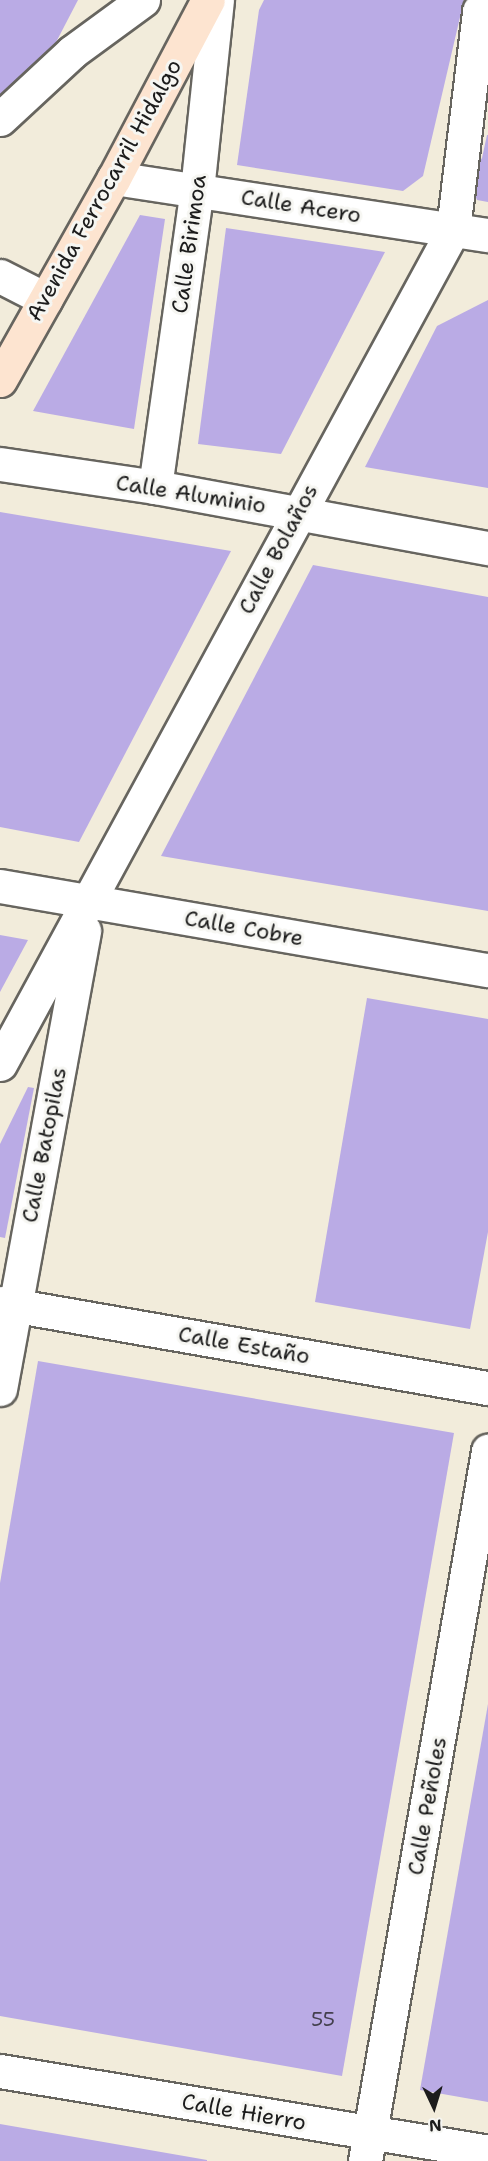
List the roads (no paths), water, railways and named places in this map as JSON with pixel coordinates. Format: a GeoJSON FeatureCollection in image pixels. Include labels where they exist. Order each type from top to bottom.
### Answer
{"type":"FeatureCollection","features":[{"type":"Feature","properties":{"kind":"main road","name":"Avenida Ferrocarril Hidalgo"},"geometry":{"type":"LineString","coordinates":[[0,380],[114,178],[207,0]]}},
{"type":"Feature","properties":{"kind":"street"},"geometry":{"type":"LineString","coordinates":[[0,119],[72,52],[143,0]]}},
{"type":"Feature","properties":{"kind":"street","name":"Calle Birimoa"},"geometry":{"type":"LineString","coordinates":[[155,487],[197,190],[217,0]]}},
{"type":"Feature","properties":{"kind":"street","name":"Calle Bolaños"},"geometry":{"type":"LineString","coordinates":[[0,1064],[90,901],[297,512],[453,230],[479,11]]}},
{"type":"Feature","properties":{"kind":"street","name":"Calle Acero"},"geometry":{"type":"LineString","coordinates":[[114,178],[488,235]]}},
{"type":"Feature","properties":{"kind":"street"},"geometry":{"type":"LineString","coordinates":[[0,276],[45,299]]}},
{"type":"Feature","properties":{"kind":"street","name":"Calle Aluminio"},"geometry":{"type":"LineString","coordinates":[[0,464],[155,487],[488,548]]}},
{"type":"Feature","properties":{"kind":"street","name":"Calle Cobre"},"geometry":{"type":"LineString","coordinates":[[0,886],[488,970]]}},
{"type":"Feature","properties":{"kind":"street","name":"Calle Batopilas"},"geometry":{"type":"LineString","coordinates":[[0,1389],[7,1304],[90,901]]}},
{"type":"Feature","properties":{"kind":"street","name":"Calle Estaño"},"geometry":{"type":"LineString","coordinates":[[7,1304],[488,1388]]}},
{"type":"Feature","properties":{"kind":"street","name":"Calle Peñoles"},"geometry":{"type":"LineString","coordinates":[[368,2147],[488,1451]]}},
{"type":"Feature","properties":{"kind":"street","name":"Calle Hierro"},"geometry":{"type":"LineString","coordinates":[[0,2071],[368,2147],[488,2152]]}}]}
